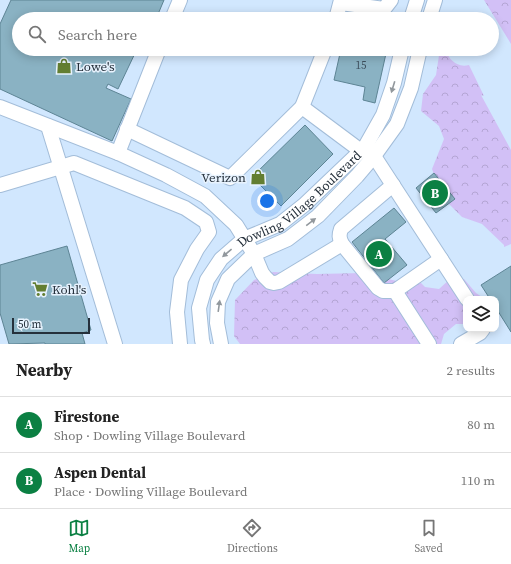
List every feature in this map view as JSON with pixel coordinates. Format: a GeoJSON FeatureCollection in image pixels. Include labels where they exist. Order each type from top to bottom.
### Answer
{"type":"FeatureCollection","features":[{"type":"Feature","properties":{"kind":"street"},"geometry":{"type":"LineString","coordinates":[[175,12],[180,0]]}},
{"type":"Feature","properties":{"kind":"street"},"geometry":{"type":"LineString","coordinates":[[338,12],[341,2],[384,9],[391,0]]}},
{"type":"Feature","properties":{"kind":"street"},"geometry":{"type":"LineString","coordinates":[[414,12],[418,0]]}},
{"type":"Feature","properties":{"kind":"street"},"geometry":{"type":"LineString","coordinates":[[432,12],[436,0]]}},
{"type":"Feature","properties":{"kind":"street"},"geometry":{"type":"LineString","coordinates":[[118,153],[157,56]]}},
{"type":"Feature","properties":{"kind":"street"},"geometry":{"type":"LineString","coordinates":[[127,129],[230,178],[302,107],[322,56]]}},
{"type":"Feature","properties":{"kind":"street","name":"Dowling Village Boulevard"},"geometry":{"type":"LineString","coordinates":[[204,344],[202,340],[199,308],[207,280],[221,259],[244,239],[280,224],[304,205],[365,147],[384,115],[400,56]]}},
{"type":"Feature","properties":{"kind":"street","name":"Dowling Village Boulevard"},"geometry":{"type":"LineString","coordinates":[[221,344],[217,323],[218,302],[228,279],[254,254],[288,239],[318,216],[357,176],[374,156],[397,124],[412,88],[419,56]]}},
{"type":"Feature","properties":{"kind":"street"},"geometry":{"type":"LineString","coordinates":[[0,107],[118,153],[166,175],[205,196],[236,225],[254,254],[262,273],[270,282],[279,282],[342,244]]}},
{"type":"Feature","properties":{"kind":"street"},"geometry":{"type":"LineString","coordinates":[[302,107],[361,151]]}},
{"type":"Feature","properties":{"kind":"street"},"geometry":{"type":"LineString","coordinates":[[48,126],[115,344]]}},
{"type":"Feature","properties":{"kind":"street"},"geometry":{"type":"LineString","coordinates":[[374,156],[465,296]]}},
{"type":"Feature","properties":{"kind":"street"},"geometry":{"type":"LineString","coordinates":[[0,185],[74,163],[185,208],[206,222],[209,232],[197,248],[181,280],[177,312],[180,344]]}},
{"type":"Feature","properties":{"kind":"street"},"geometry":{"type":"LineString","coordinates":[[393,185],[341,229],[339,234],[342,244],[378,288],[383,291],[395,291],[441,259]]}},
{"type":"Feature","properties":{"kind":"street"},"geometry":{"type":"LineString","coordinates":[[395,291],[429,344]]}},
{"type":"Feature","properties":{"kind":"street"},"geometry":{"type":"LineString","coordinates":[[461,344],[481,332]]}},
{"type":"Feature","properties":{"kind":"green space"},"geometry":{"type":"Polygon","coordinates":[[[484,0],[511,0],[511,44],[499,24],[499,12],[491,12],[484,0]]]}},
{"type":"Feature","properties":{"kind":"green space"},"geometry":{"type":"Polygon","coordinates":[[[439,56],[448,56],[457,64],[465,66],[469,65],[484,96],[481,95],[511,150],[511,244],[504,247],[504,245],[482,224],[462,217],[443,198],[432,169],[444,139],[439,126],[421,111],[423,94],[436,75],[439,56]]]}},
{"type":"Feature","properties":{"kind":"green space"},"geometry":{"type":"Polygon","coordinates":[[[273,272],[317,274],[363,273],[405,283],[417,279],[425,287],[439,289],[450,279],[464,279],[480,296],[463,296],[463,324],[456,324],[444,334],[441,344],[240,344],[234,336],[235,300],[254,280],[273,272]]]}},
{"type":"Feature","properties":{"kind":"building","name":"Lowe's"},"geometry":{"type":"Polygon","coordinates":[[[11,0],[164,0],[159,12],[12,12],[12,56],[134,56],[118,89],[108,84],[106,88],[131,99],[112,141],[0,89],[0,24],[11,0]]]}},
{"type":"Feature","properties":{"kind":"building"},"geometry":{"type":"Polygon","coordinates":[[[339,56],[385,56],[375,103],[363,100],[365,87],[334,80],[339,56]]]}},
{"type":"Feature","properties":{"kind":"building"},"geometry":{"type":"Polygon","coordinates":[[[305,125],[333,154],[281,206],[252,177],[305,125]]]}},
{"type":"Feature","properties":{"kind":"building"},"geometry":{"type":"Polygon","coordinates":[[[434,173],[455,199],[436,213],[416,188],[434,173]]]}},
{"type":"Feature","properties":{"kind":"building"},"geometry":{"type":"Polygon","coordinates":[[[394,208],[406,222],[385,239],[407,265],[384,283],[352,242],[394,208]]]}},
{"type":"Feature","properties":{"kind":"building","name":"Kohl's"},"geometry":{"type":"Polygon","coordinates":[[[67,246],[91,330],[82,333],[85,344],[9,344],[0,313],[0,265],[67,246]]]}},
{"type":"Feature","properties":{"kind":"building"},"geometry":{"type":"Polygon","coordinates":[[[511,266],[511,332],[499,313],[499,296],[488,296],[481,285],[511,266]]]}},
{"type":"Feature","properties":{"kind":"place","name":"Lowe's"},"geometry":{"type":"Point","coordinates":[64,66]}},
{"type":"Feature","properties":{"kind":"place","name":"Verizon"},"geometry":{"type":"Point","coordinates":[258,177]}},
{"type":"Feature","properties":{"kind":"place","name":"Aspen Dental"},"geometry":{"type":"Point","coordinates":[435,193]}},
{"type":"Feature","properties":{"kind":"place","name":"Firestone"},"geometry":{"type":"Point","coordinates":[379,254]}},
{"type":"Feature","properties":{"kind":"place","name":"Kohl's"},"geometry":{"type":"Point","coordinates":[40,289]}}]}
